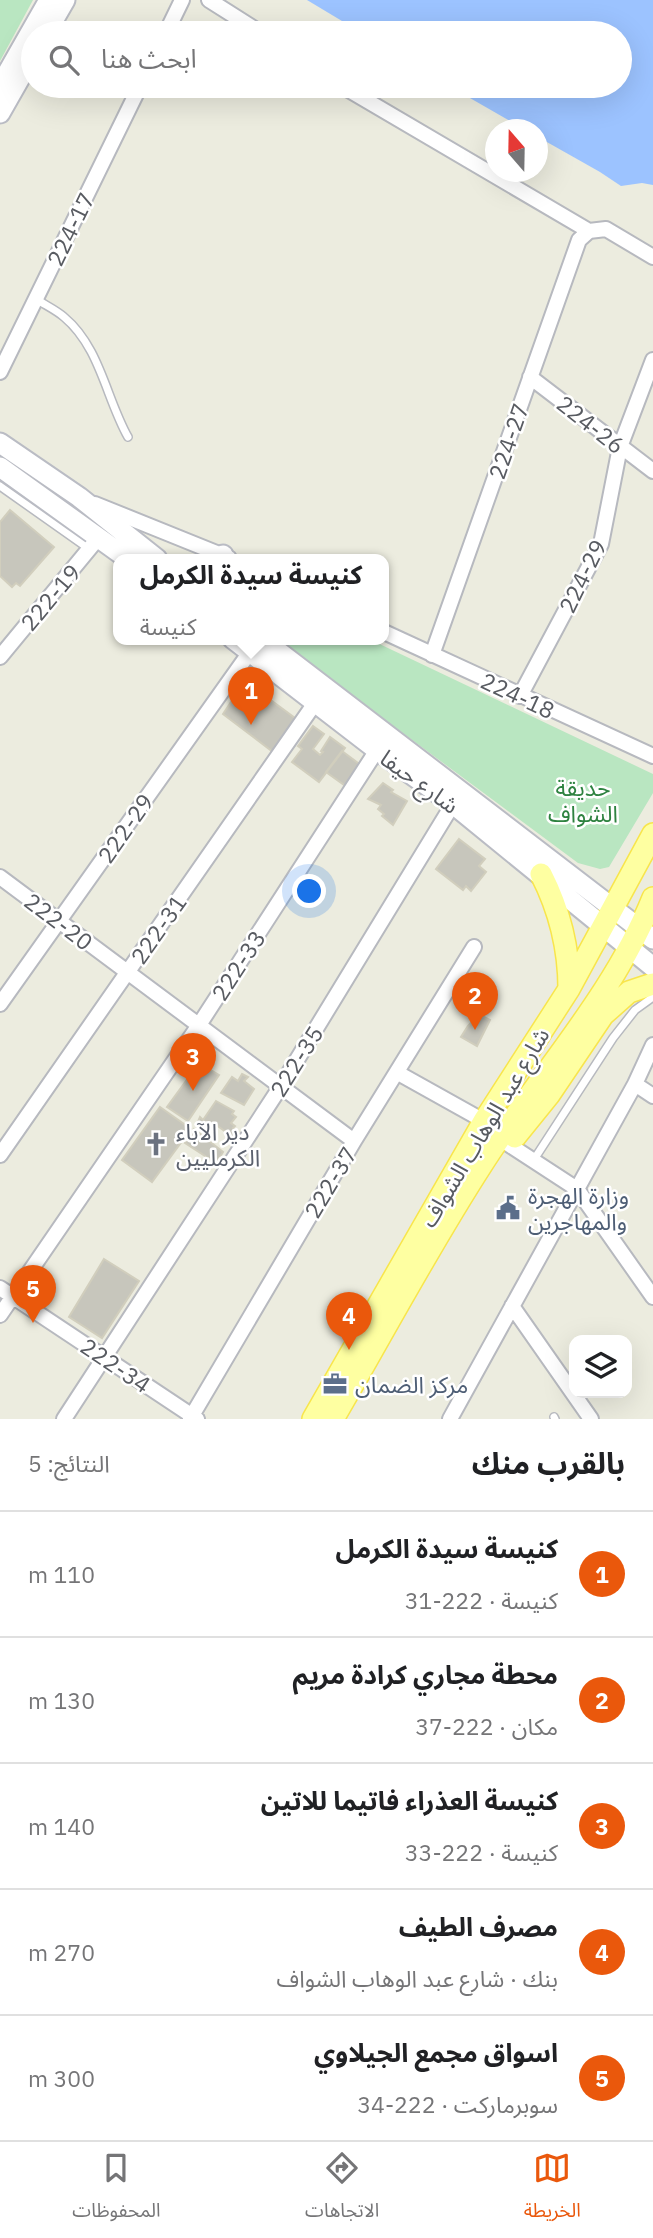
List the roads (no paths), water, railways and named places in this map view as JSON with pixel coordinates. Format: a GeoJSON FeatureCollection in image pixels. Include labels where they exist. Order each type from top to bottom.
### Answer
{"type":"FeatureCollection","features":[{"type":"Feature","properties":{"kind":"main road"},"geometry":{"type":"LineString","coordinates":[[37,21],[49,0]]}},
{"type":"Feature","properties":{"kind":"main road"},"geometry":{"type":"LineString","coordinates":[[53,21],[65,0]]}},
{"type":"Feature","properties":{"kind":"main road"},"geometry":{"type":"LineString","coordinates":[[0,86],[21,49]]}},
{"type":"Feature","properties":{"kind":"main road"},"geometry":{"type":"LineString","coordinates":[[0,113],[21,76]]}},
{"type":"Feature","properties":{"kind":"main road"},"geometry":{"type":"LineString","coordinates":[[0,443],[79,497],[152,554]]}},
{"type":"Feature","properties":{"kind":"main road"},"geometry":{"type":"LineString","coordinates":[[0,467],[94,543],[117,554]]}},
{"type":"Feature","properties":{"kind":"main road","name":"شارع حيفا"},"geometry":{"type":"LineString","coordinates":[[256,646],[315,702],[377,750],[453,804],[541,874],[608,917]]}},
{"type":"Feature","properties":{"kind":"main road","name":"شارع حيفا"},"geometry":{"type":"LineString","coordinates":[[256,646],[608,917]]}},
{"type":"Feature","properties":{"kind":"main road","name":"شارع عبد الوهاب الشواف"},"geometry":{"type":"LineString","coordinates":[[313,1419],[484,1121],[569,989],[653,834]]}},
{"type":"Feature","properties":{"kind":"main road"},"geometry":{"type":"LineString","coordinates":[[541,874],[562,926],[568,958],[569,989]]}},
{"type":"Feature","properties":{"kind":"main road","name":"شارع عبد الوهاب الشواف"},"geometry":{"type":"LineString","coordinates":[[333,1419],[481,1165],[616,973],[629,949],[647,934],[653,898]]}},
{"type":"Feature","properties":{"kind":"main road"},"geometry":{"type":"LineString","coordinates":[[608,917],[647,934]]}},
{"type":"Feature","properties":{"kind":"main road"},"geometry":{"type":"LineString","coordinates":[[608,917],[629,949],[653,967]]}},
{"type":"Feature","properties":{"kind":"main road"},"geometry":{"type":"LineString","coordinates":[[481,1165],[508,1144],[531,1120],[603,1015],[629,992],[653,984]]}},
{"type":"Feature","properties":{"kind":"street"},"geometry":{"type":"LineString","coordinates":[[172,21],[182,0]]}},
{"type":"Feature","properties":{"kind":"street"},"geometry":{"type":"LineString","coordinates":[[209,0],[242,21]]}},
{"type":"Feature","properties":{"kind":"street","name":"224-17"},"geometry":{"type":"LineString","coordinates":[[0,372],[134,98]]}},
{"type":"Feature","properties":{"kind":"street"},"geometry":{"type":"LineString","coordinates":[[362,98],[589,231],[606,229],[653,257]]}},
{"type":"Feature","properties":{"kind":"street","name":"224-27"},"geometry":{"type":"LineString","coordinates":[[432,655],[579,240],[589,231]]}},
{"type":"Feature","properties":{"kind":"street","name":"224-29"},"geometry":{"type":"LineString","coordinates":[[520,696],[601,544],[620,447],[653,360]]}},
{"type":"Feature","properties":{"kind":"street","name":"224-26"},"geometry":{"type":"LineString","coordinates":[[530,377],[653,471]]}},
{"type":"Feature","properties":{"kind":"street"},"geometry":{"type":"LineString","coordinates":[[79,497],[215,554]]}},
{"type":"Feature","properties":{"kind":"street","name":"222-19"},"geometry":{"type":"LineString","coordinates":[[0,657],[94,543]]}},
{"type":"Feature","properties":{"kind":"street","name":"224-18"},"geometry":{"type":"LineString","coordinates":[[389,634],[653,756]]}},
{"type":"Feature","properties":{"kind":"street","name":"222-29"},"geometry":{"type":"LineString","coordinates":[[0,1004],[256,646]]}},
{"type":"Feature","properties":{"kind":"street","name":"222-31"},"geometry":{"type":"LineString","coordinates":[[0,1155],[315,702]]}},
{"type":"Feature","properties":{"kind":"street","name":"222-33"},"geometry":{"type":"LineString","coordinates":[[0,1315],[199,1025],[377,750]]}},
{"type":"Feature","properties":{"kind":"street","name":"222-35"},"geometry":{"type":"LineString","coordinates":[[65,1419],[281,1086],[453,804]]}},
{"type":"Feature","properties":{"kind":"street","name":"222-20"},"geometry":{"type":"LineString","coordinates":[[0,877],[354,1141]]}},
{"type":"Feature","properties":{"kind":"street","name":"222-37"},"geometry":{"type":"LineString","coordinates":[[193,1418],[354,1141],[474,947]]}},
{"type":"Feature","properties":{"kind":"street"},"geometry":{"type":"LineString","coordinates":[[450,1419],[635,1084],[653,1045]]}},
{"type":"Feature","properties":{"kind":"street"},"geometry":{"type":"LineString","coordinates":[[398,1073],[484,1121]]}},
{"type":"Feature","properties":{"kind":"street"},"geometry":{"type":"LineString","coordinates":[[635,1084],[653,1096]]}},
{"type":"Feature","properties":{"kind":"street"},"geometry":{"type":"LineString","coordinates":[[508,1144],[577,1189],[653,1297]]}},
{"type":"Feature","properties":{"kind":"street","name":"222-34"},"geometry":{"type":"LineString","coordinates":[[0,1288],[193,1418]]}},
{"type":"Feature","properties":{"kind":"street"},"geometry":{"type":"LineString","coordinates":[[512,1306],[591,1419]]}},
{"type":"Feature","properties":{"kind":"lane"},"geometry":{"type":"LineString","coordinates":[[36,299],[64,317],[83,338],[97,363],[118,419],[128,437]]}},
{"type":"Feature","properties":{"kind":"lane"},"geometry":{"type":"LineString","coordinates":[[0,486],[94,543]]}},
{"type":"Feature","properties":{"kind":"lane"},"geometry":{"type":"LineString","coordinates":[[533,1161],[613,1038],[635,1010],[653,997]]}},
{"type":"Feature","properties":{"kind":"water"},"geometry":{"type":"Polygon","coordinates":[[[307,0],[653,0],[653,185],[642,183],[621,186],[548,143],[548,119],[507,119],[470,98],[632,98],[632,21],[342,21],[307,0]]]}},
{"type":"Feature","properties":{"kind":"place","name":"كنيسة سيدة الكرمل"},"geometry":{"type":"Point","coordinates":[251,725]}},
{"type":"Feature","properties":{"kind":"place","name":"محطة مجاري كرادة مريم"},"geometry":{"type":"Point","coordinates":[475,1030]}},
{"type":"Feature","properties":{"kind":"place","name":"كنيسة العذراء فاتيما للاتين"},"geometry":{"type":"Point","coordinates":[193,1091]}},
{"type":"Feature","properties":{"kind":"place","name":"دير الآباء الكرمليين"},"geometry":{"type":"Point","coordinates":[156,1144]}},
{"type":"Feature","properties":{"kind":"place","name":"وزارة الهجرة والمهاجرين"},"geometry":{"type":"Point","coordinates":[508,1208]}},
{"type":"Feature","properties":{"kind":"place","name":"اسواق مجمع الجيلاوي"},"geometry":{"type":"Point","coordinates":[33,1323]}},
{"type":"Feature","properties":{"kind":"place","name":"مصرف الطيف"},"geometry":{"type":"Point","coordinates":[349,1350]}},
{"type":"Feature","properties":{"kind":"place","name":"مركز الضمان"},"geometry":{"type":"Point","coordinates":[335,1384]}},
{"type":"Feature","properties":{"kind":"park label","name":"حديقة الشواف"},"geometry":{"type":"Point","coordinates":[583,800]}}]}
